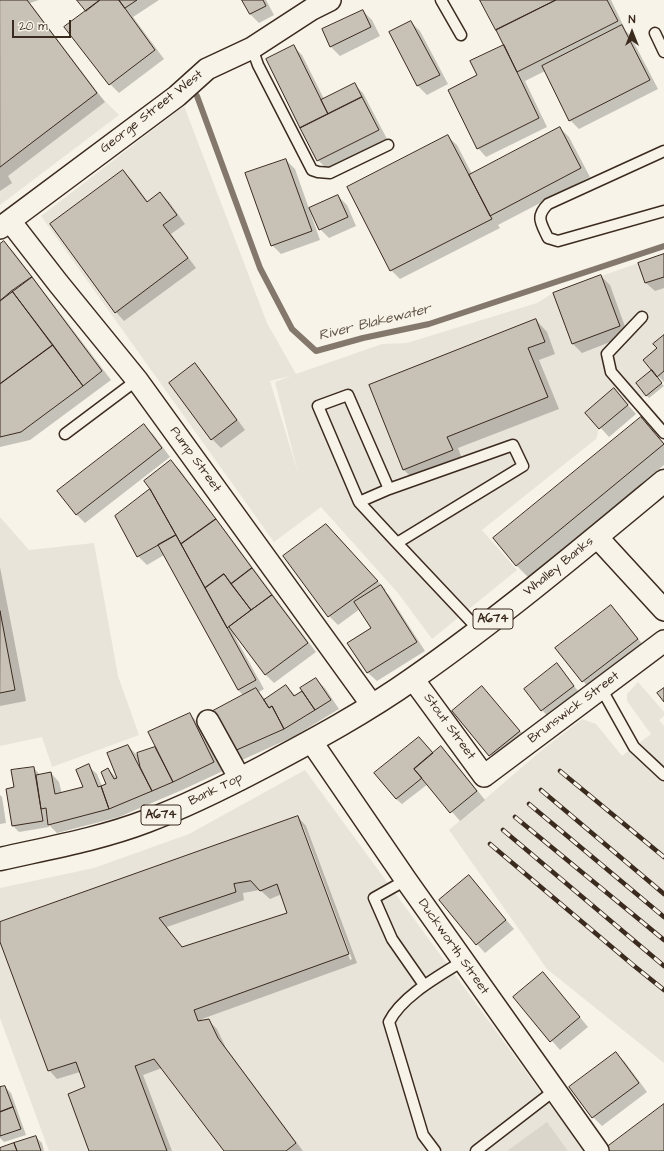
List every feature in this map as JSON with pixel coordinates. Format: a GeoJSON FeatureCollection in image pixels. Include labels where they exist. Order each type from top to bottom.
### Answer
{"type":"FeatureCollection","features":[{"type":"Feature","properties":{"kind":"main road","name":"Whalley Banks"},"geometry":{"type":"LineString","coordinates":[[311,742],[413,678],[479,630],[537,586],[664,481]]}},
{"type":"Feature","properties":{"kind":"main road","name":"Bank Top"},"geometry":{"type":"LineString","coordinates":[[0,859],[82,841],[145,821],[193,802],[311,742]]}},
{"type":"Feature","properties":{"kind":"street","name":"George Street West"},"geometry":{"type":"LineString","coordinates":[[5,225],[177,96],[207,69],[252,48],[316,3]]}},
{"type":"Feature","properties":{"kind":"street","name":"Pump Street"},"geometry":{"type":"LineString","coordinates":[[5,225],[58,284],[137,380],[372,705]]}},
{"type":"Feature","properties":{"kind":"street"},"geometry":{"type":"LineString","coordinates":[[597,537],[664,610]]}},
{"type":"Feature","properties":{"kind":"street","name":"Brunswick Street"},"geometry":{"type":"LineString","coordinates":[[484,776],[664,640]]}},
{"type":"Feature","properties":{"kind":"street","name":"Stout Street"},"geometry":{"type":"LineString","coordinates":[[413,678],[484,776]]}},
{"type":"Feature","properties":{"kind":"street"},"geometry":{"type":"LineString","coordinates":[[208,721],[240,779]]}},
{"type":"Feature","properties":{"kind":"street","name":"Duckworth Street"},"geometry":{"type":"LineString","coordinates":[[311,742],[406,880],[598,1151]]}},
{"type":"Feature","properties":{"kind":"lane"},"geometry":{"type":"LineString","coordinates":[[440,0],[461,35]]}},
{"type":"Feature","properties":{"kind":"lane"},"geometry":{"type":"LineString","coordinates":[[655,33],[664,52]]}},
{"type":"Feature","properties":{"kind":"lane"},"geometry":{"type":"LineString","coordinates":[[252,48],[258,65],[312,170],[330,173],[388,145]]}},
{"type":"Feature","properties":{"kind":"lane"},"geometry":{"type":"LineString","coordinates":[[664,151],[548,204],[541,210],[540,220],[548,238],[558,241],[664,211]]}},
{"type":"Feature","properties":{"kind":"lane"},"geometry":{"type":"LineString","coordinates":[[642,317],[607,354],[611,372],[664,433]]}},
{"type":"Feature","properties":{"kind":"lane"},"geometry":{"type":"LineString","coordinates":[[65,434],[137,380]]}},
{"type":"Feature","properties":{"kind":"lane"},"geometry":{"type":"LineString","coordinates":[[389,489],[348,395],[318,406],[360,502],[479,630]]}},
{"type":"Feature","properties":{"kind":"lane"},"geometry":{"type":"LineString","coordinates":[[360,502],[389,489],[513,445],[523,466],[397,543]]}},
{"type":"Feature","properties":{"kind":"lane"},"geometry":{"type":"LineString","coordinates":[[601,688],[634,747],[664,775]]}},
{"type":"Feature","properties":{"kind":"lane"},"geometry":{"type":"LineString","coordinates":[[406,880],[374,898],[392,939],[424,985]]}},
{"type":"Feature","properties":{"kind":"lane"},"geometry":{"type":"LineString","coordinates":[[435,1151],[423,1136],[389,1022],[393,1013],[424,985],[463,961]]}},
{"type":"Feature","properties":{"kind":"lane"},"geometry":{"type":"LineString","coordinates":[[476,1151],[555,1090]]}},
{"type":"Feature","properties":{"kind":"shaded area"},"geometry":{"type":"Polygon","coordinates":[[[0,0],[27,0],[97,93],[119,115],[0,205],[0,0]]]}},
{"type":"Feature","properties":{"kind":"shaded area"},"geometry":{"type":"Polygon","coordinates":[[[184,106],[267,323],[296,374],[382,344],[407,343],[537,303],[553,293],[664,254],[664,371],[657,377],[662,383],[646,396],[628,405],[599,429],[596,439],[482,530],[517,570],[432,639],[398,593],[321,507],[274,542],[41,216],[184,106]],[[290,376],[270,381],[298,473],[275,382],[290,376]]]}},
{"type":"Feature","properties":{"kind":"shaded area"},"geometry":{"type":"Polygon","coordinates":[[[0,517],[29,550],[94,543],[118,676],[139,735],[52,767],[42,737],[0,746],[0,517]]]}},
{"type":"Feature","properties":{"kind":"shaded area"},"geometry":{"type":"Polygon","coordinates":[[[638,682],[664,712],[664,716],[659,720],[664,726],[664,1063],[547,969],[449,830],[542,750],[582,719],[596,724],[622,756],[651,734],[627,701],[627,694],[638,682]]]}},
{"type":"Feature","properties":{"kind":"shaded area"},"geometry":{"type":"Polygon","coordinates":[[[305,770],[584,1151],[49,1151],[0,1018],[0,888],[94,868],[189,834],[305,770]]]}},
{"type":"Feature","properties":{"kind":"shaded area"},"geometry":{"type":"Polygon","coordinates":[[[547,1122],[568,1151],[507,1151],[547,1122]]]}},
{"type":"Feature","properties":{"kind":"building"},"geometry":{"type":"Polygon","coordinates":[[[0,0],[27,0],[97,93],[0,167],[0,0]]]}},
{"type":"Feature","properties":{"kind":"building"},"geometry":{"type":"Polygon","coordinates":[[[77,0],[100,0],[86,11],[77,0]]]}},
{"type":"Feature","properties":{"kind":"building"},"geometry":{"type":"Polygon","coordinates":[[[100,0],[119,0],[155,50],[109,85],[64,27],[100,0]]]}},
{"type":"Feature","properties":{"kind":"building"},"geometry":{"type":"Polygon","coordinates":[[[119,0],[137,0],[125,8],[119,0]]]}},
{"type":"Feature","properties":{"kind":"building"},"geometry":{"type":"Polygon","coordinates":[[[242,0],[263,0],[266,6],[250,14],[242,0]]]}},
{"type":"Feature","properties":{"kind":"building"},"geometry":{"type":"Polygon","coordinates":[[[480,0],[556,0],[496,30],[480,0]]]}},
{"type":"Feature","properties":{"kind":"building"},"geometry":{"type":"Polygon","coordinates":[[[556,0],[607,0],[618,21],[517,72],[496,30],[556,0]]]}},
{"type":"Feature","properties":{"kind":"building"},"geometry":{"type":"Polygon","coordinates":[[[363,10],[371,27],[330,47],[322,29],[363,10]]]}},
{"type":"Feature","properties":{"kind":"building"},"geometry":{"type":"Polygon","coordinates":[[[411,21],[440,75],[417,86],[389,32],[411,21]]]}},
{"type":"Feature","properties":{"kind":"building"},"geometry":{"type":"Polygon","coordinates":[[[622,25],[650,80],[569,121],[542,66],[622,25]]]}},
{"type":"Feature","properties":{"kind":"building"},"geometry":{"type":"Polygon","coordinates":[[[294,45],[328,114],[300,128],[266,59],[294,45]]]}},
{"type":"Feature","properties":{"kind":"building"},"geometry":{"type":"Polygon","coordinates":[[[504,45],[539,118],[477,149],[448,90],[477,75],[470,61],[504,45]]]}},
{"type":"Feature","properties":{"kind":"building"},"geometry":{"type":"Polygon","coordinates":[[[355,83],[362,97],[328,114],[321,100],[355,83]]]}},
{"type":"Feature","properties":{"kind":"building"},"geometry":{"type":"Polygon","coordinates":[[[362,97],[379,130],[317,161],[300,128],[362,97]]]}},
{"type":"Feature","properties":{"kind":"building"},"geometry":{"type":"Polygon","coordinates":[[[560,127],[581,168],[490,216],[469,175],[560,127]]]}},
{"type":"Feature","properties":{"kind":"building"},"geometry":{"type":"Polygon","coordinates":[[[448,135],[492,219],[390,271],[347,187],[448,135]]]}},
{"type":"Feature","properties":{"kind":"building"},"geometry":{"type":"Polygon","coordinates":[[[286,159],[312,231],[271,246],[245,173],[286,159]]]}},
{"type":"Feature","properties":{"kind":"building"},"geometry":{"type":"Polygon","coordinates":[[[123,170],[147,202],[160,192],[177,215],[163,225],[188,258],[115,313],[50,224],[123,170]]]}},
{"type":"Feature","properties":{"kind":"building"},"geometry":{"type":"Polygon","coordinates":[[[338,195],[348,217],[319,230],[309,208],[338,195]]]}},
{"type":"Feature","properties":{"kind":"building"},"geometry":{"type":"Polygon","coordinates":[[[4,241],[32,277],[0,301],[0,244],[4,241]]]}},
{"type":"Feature","properties":{"kind":"building"},"geometry":{"type":"Polygon","coordinates":[[[664,254],[664,277],[645,283],[638,263],[664,254]]]}},
{"type":"Feature","properties":{"kind":"building"},"geometry":{"type":"Polygon","coordinates":[[[601,275],[620,326],[572,344],[553,293],[601,275]]]}},
{"type":"Feature","properties":{"kind":"building"},"geometry":{"type":"Polygon","coordinates":[[[32,277],[102,371],[83,386],[12,291],[32,277]]]}},
{"type":"Feature","properties":{"kind":"building"},"geometry":{"type":"Polygon","coordinates":[[[12,291],[53,345],[0,384],[0,301],[12,291]]]}},
{"type":"Feature","properties":{"kind":"building"},"geometry":{"type":"Polygon","coordinates":[[[536,319],[545,342],[528,348],[548,397],[447,437],[453,450],[403,470],[369,385],[536,319]]]}},
{"type":"Feature","properties":{"kind":"building"},"geometry":{"type":"Polygon","coordinates":[[[664,335],[664,371],[657,377],[643,360],[657,348],[653,344],[664,335]]]}},
{"type":"Feature","properties":{"kind":"building"},"geometry":{"type":"Polygon","coordinates":[[[53,345],[83,386],[21,432],[0,437],[0,384],[53,345]]]}},
{"type":"Feature","properties":{"kind":"building"},"geometry":{"type":"Polygon","coordinates":[[[195,363],[237,420],[211,440],[169,383],[195,363]]]}},
{"type":"Feature","properties":{"kind":"building"},"geometry":{"type":"Polygon","coordinates":[[[652,370],[662,383],[646,396],[636,383],[652,370]]]}},
{"type":"Feature","properties":{"kind":"building"},"geometry":{"type":"Polygon","coordinates":[[[614,388],[628,405],[599,429],[585,413],[614,388]]]}},
{"type":"Feature","properties":{"kind":"building"},"geometry":{"type":"Polygon","coordinates":[[[641,417],[664,444],[516,566],[493,538],[641,417]]]}},
{"type":"Feature","properties":{"kind":"building"},"geometry":{"type":"Polygon","coordinates":[[[144,424],[162,448],[76,515],[57,491],[144,424]]]}},
{"type":"Feature","properties":{"kind":"building"},"geometry":{"type":"Polygon","coordinates":[[[171,460],[216,519],[181,544],[144,481],[171,460]]]}},
{"type":"Feature","properties":{"kind":"building"},"geometry":{"type":"Polygon","coordinates":[[[150,489],[176,535],[137,557],[115,516],[150,489]]]}},
{"type":"Feature","properties":{"kind":"building"},"geometry":{"type":"Polygon","coordinates":[[[216,519],[252,568],[231,584],[224,574],[205,588],[181,544],[216,519]]]}},
{"type":"Feature","properties":{"kind":"building"},"geometry":{"type":"Polygon","coordinates":[[[326,524],[378,581],[328,617],[283,556],[326,524]]]}},
{"type":"Feature","properties":{"kind":"building"},"geometry":{"type":"Polygon","coordinates":[[[176,535],[256,680],[238,690],[158,545],[176,535]]]}},
{"type":"Feature","properties":{"kind":"building"},"geometry":{"type":"Polygon","coordinates":[[[252,568],[272,595],[251,610],[231,584],[252,568]]]}},
{"type":"Feature","properties":{"kind":"building"},"geometry":{"type":"Polygon","coordinates":[[[224,574],[251,610],[227,628],[205,588],[224,574]]]}},
{"type":"Feature","properties":{"kind":"building"},"geometry":{"type":"Polygon","coordinates":[[[381,585],[417,642],[367,673],[347,643],[371,628],[354,602],[381,585]]]}},
{"type":"Feature","properties":{"kind":"building"},"geometry":{"type":"Polygon","coordinates":[[[272,595],[308,643],[265,675],[229,627],[272,595]]]}},
{"type":"Feature","properties":{"kind":"building"},"geometry":{"type":"Polygon","coordinates":[[[611,605],[638,639],[582,682],[555,648],[611,605]]]}},
{"type":"Feature","properties":{"kind":"building"},"geometry":{"type":"Polygon","coordinates":[[[0,611],[15,690],[0,693],[0,611]]]}},
{"type":"Feature","properties":{"kind":"building"},"geometry":{"type":"Polygon","coordinates":[[[557,663],[574,686],[541,711],[524,689],[557,663]]]}},
{"type":"Feature","properties":{"kind":"building"},"geometry":{"type":"Polygon","coordinates":[[[316,678],[331,700],[315,710],[300,688],[316,678]]]}},
{"type":"Feature","properties":{"kind":"building"},"geometry":{"type":"Polygon","coordinates":[[[286,685],[294,696],[302,691],[315,710],[284,729],[272,706],[269,708],[264,700],[286,685]]]}},
{"type":"Feature","properties":{"kind":"building"},"geometry":{"type":"Polygon","coordinates":[[[482,686],[520,731],[489,756],[452,711],[482,686]]]}},
{"type":"Feature","properties":{"kind":"building"},"geometry":{"type":"Polygon","coordinates":[[[256,688],[269,708],[272,706],[284,729],[232,752],[211,712],[256,688]]]}},
{"type":"Feature","properties":{"kind":"building"},"geometry":{"type":"Polygon","coordinates":[[[664,688],[664,702],[657,693],[664,688]]]}},
{"type":"Feature","properties":{"kind":"building"},"geometry":{"type":"Polygon","coordinates":[[[190,713],[214,762],[173,782],[148,732],[190,713]]]}},
{"type":"Feature","properties":{"kind":"building"},"geometry":{"type":"Polygon","coordinates":[[[419,737],[433,753],[414,769],[422,778],[396,799],[374,773],[419,737]]]}},
{"type":"Feature","properties":{"kind":"building"},"geometry":{"type":"Polygon","coordinates":[[[128,745],[152,791],[109,809],[101,786],[106,784],[101,772],[108,768],[114,779],[117,778],[107,753],[128,745]]]}},
{"type":"Feature","properties":{"kind":"building"},"geometry":{"type":"Polygon","coordinates":[[[441,746],[477,791],[450,813],[414,769],[441,746]]]}},
{"type":"Feature","properties":{"kind":"building"},"geometry":{"type":"Polygon","coordinates":[[[155,747],[173,782],[152,791],[140,767],[137,753],[155,747]]]}},
{"type":"Feature","properties":{"kind":"building"},"geometry":{"type":"Polygon","coordinates":[[[89,764],[98,787],[101,786],[109,809],[48,825],[46,808],[41,809],[36,775],[51,772],[55,794],[83,787],[76,770],[89,764]]]}},
{"type":"Feature","properties":{"kind":"building"},"geometry":{"type":"Polygon","coordinates":[[[34,767],[43,821],[12,826],[6,789],[14,787],[11,770],[34,767]]]}},
{"type":"Feature","properties":{"kind":"building"},"geometry":{"type":"Polygon","coordinates":[[[298,816],[349,954],[194,1010],[198,1021],[209,1019],[218,1038],[296,1143],[286,1151],[224,1151],[154,1059],[135,1066],[167,1151],[89,1151],[68,1094],[85,1087],[76,1062],[48,1071],[0,942],[0,922],[298,816]],[[251,881],[234,884],[236,892],[159,918],[182,947],[287,913],[277,884],[260,891],[251,881]]]}},
{"type":"Feature","properties":{"kind":"building"},"geometry":{"type":"Polygon","coordinates":[[[469,875],[506,920],[476,945],[439,900],[469,875]]]}},
{"type":"Feature","properties":{"kind":"building"},"geometry":{"type":"Polygon","coordinates":[[[543,972],[580,1017],[550,1042],[513,997],[543,972]]]}},
{"type":"Feature","properties":{"kind":"building"},"geometry":{"type":"Polygon","coordinates":[[[616,1052],[639,1083],[592,1118],[569,1087],[616,1052]]]}},
{"type":"Feature","properties":{"kind":"building"},"geometry":{"type":"Polygon","coordinates":[[[5,1086],[13,1107],[0,1112],[0,1087],[5,1086]]]}},
{"type":"Feature","properties":{"kind":"building"},"geometry":{"type":"Polygon","coordinates":[[[664,1104],[664,1151],[603,1150],[664,1104]]]}},
{"type":"Feature","properties":{"kind":"building"},"geometry":{"type":"Polygon","coordinates":[[[13,1107],[21,1129],[0,1136],[0,1112],[13,1107]]]}},
{"type":"Feature","properties":{"kind":"building"},"geometry":{"type":"Polygon","coordinates":[[[36,1136],[41,1151],[17,1151],[14,1143],[36,1136]]]}},
{"type":"Feature","properties":{"kind":"building"},"geometry":{"type":"Polygon","coordinates":[[[14,1143],[17,1151],[0,1151],[0,1148],[14,1143]]]}},
{"type":"Feature","properties":{"kind":"waterway","name":"River Blakewater"},"geometry":{"type":"LineString","coordinates":[[197,96],[260,268],[292,329],[316,351],[363,338],[429,324],[664,246]]}},
{"type":"Feature","properties":{"kind":"railway"},"geometry":{"type":"LineString","coordinates":[[560,771],[664,857]]}},
{"type":"Feature","properties":{"kind":"railway"},"geometry":{"type":"LineString","coordinates":[[541,790],[664,894]]}},
{"type":"Feature","properties":{"kind":"railway"},"geometry":{"type":"LineString","coordinates":[[529,804],[664,917]]}},
{"type":"Feature","properties":{"kind":"railway"},"geometry":{"type":"LineString","coordinates":[[515,817],[664,940]]}},
{"type":"Feature","properties":{"kind":"railway"},"geometry":{"type":"LineString","coordinates":[[503,830],[664,966]]}},
{"type":"Feature","properties":{"kind":"railway"},"geometry":{"type":"LineString","coordinates":[[490,844],[664,990]]}}]}
